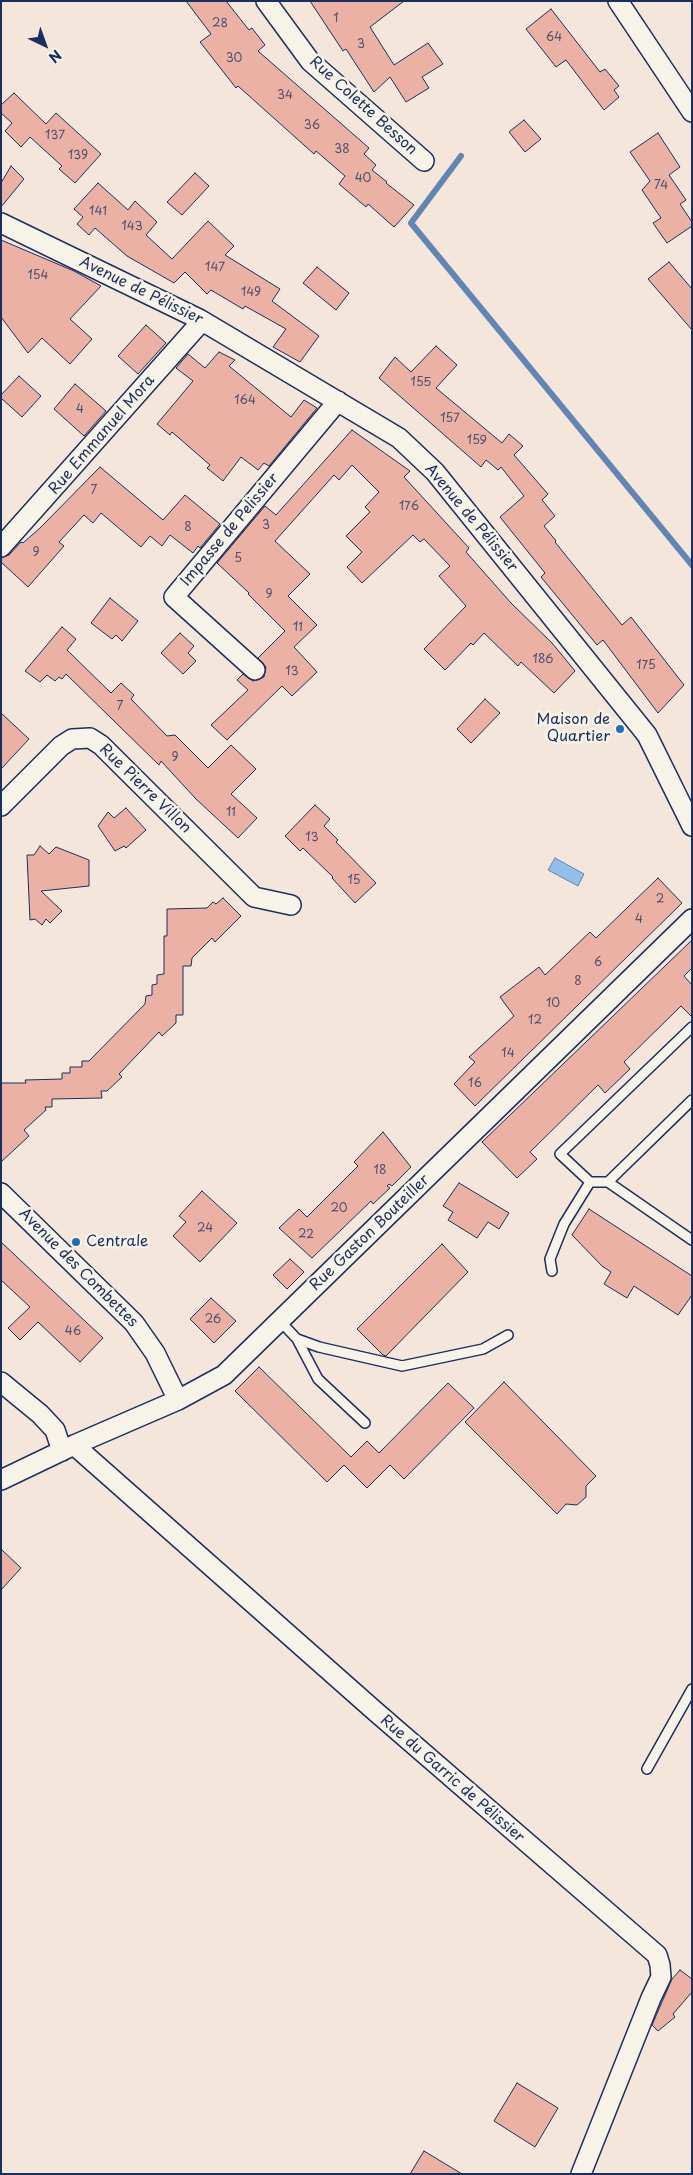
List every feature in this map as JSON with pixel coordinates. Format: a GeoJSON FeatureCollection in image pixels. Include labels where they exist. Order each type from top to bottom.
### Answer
{"type":"FeatureCollection","features":[{"type":"Feature","properties":{"kind":"street","name":"Rue Colette Besson"},"geometry":{"type":"LineString","coordinates":[[266,1],[310,61],[424,161]]}},
{"type":"Feature","properties":{"kind":"street"},"geometry":{"type":"LineString","coordinates":[[618,1],[692,112]]}},
{"type":"Feature","properties":{"kind":"street","name":"Avenue de Pélissier"},"geometry":{"type":"LineString","coordinates":[[1,223],[202,321],[400,438],[436,472],[647,735],[692,826]]}},
{"type":"Feature","properties":{"kind":"street","name":"Rue Emmanuel Mora"},"geometry":{"type":"LineString","coordinates":[[1,547],[202,321]]}},
{"type":"Feature","properties":{"kind":"street","name":"Impasse de Pelissier"},"geometry":{"type":"LineString","coordinates":[[255,670],[174,597],[338,401]]}},
{"type":"Feature","properties":{"kind":"street","name":"Rue Pierre Villon"},"geometry":{"type":"LineString","coordinates":[[1,806],[61,746],[72,739],[90,738],[101,745],[254,897],[291,905]]}},
{"type":"Feature","properties":{"kind":"street","name":"Rue Gaston Bouteiller"},"geometry":{"type":"LineString","coordinates":[[1,1480],[68,1448],[178,1400],[224,1374],[692,919]]}},
{"type":"Feature","properties":{"kind":"street","name":"Avenue des Combettes"},"geometry":{"type":"LineString","coordinates":[[1,1192],[134,1323],[155,1353],[178,1400]]}},
{"type":"Feature","properties":{"kind":"street"},"geometry":{"type":"LineString","coordinates":[[1,1382],[40,1414],[68,1448]]}},
{"type":"Feature","properties":{"kind":"street","name":"Rue du Garric de Pélissier"},"geometry":{"type":"LineString","coordinates":[[68,1448],[261,1612],[657,1956],[661,1977],[650,1998],[581,2174]]}},
{"type":"Feature","properties":{"kind":"lane"},"geometry":{"type":"LineString","coordinates":[[692,1027],[560,1154],[590,1182],[608,1182],[692,1240]]}},
{"type":"Feature","properties":{"kind":"lane"},"geometry":{"type":"LineString","coordinates":[[608,1182],[692,1100]]}},
{"type":"Feature","properties":{"kind":"lane"},"geometry":{"type":"LineString","coordinates":[[552,1271],[550,1260],[564,1224],[590,1182]]}},
{"type":"Feature","properties":{"kind":"lane"},"geometry":{"type":"LineString","coordinates":[[280,1321],[297,1339],[318,1379],[365,1423]]}},
{"type":"Feature","properties":{"kind":"lane"},"geometry":{"type":"LineString","coordinates":[[297,1339],[351,1355],[402,1366],[482,1349],[508,1335]]}},
{"type":"Feature","properties":{"kind":"lane"},"geometry":{"type":"LineString","coordinates":[[647,1769],[692,1689]]}},
{"type":"Feature","properties":{"kind":"water"},"geometry":{"type":"Polygon","coordinates":[[[555,858],[584,874],[578,886],[548,870],[555,858]]]}},
{"type":"Feature","properties":{"kind":"building"},"geometry":{"type":"Polygon","coordinates":[[[186,1],[226,1],[249,30],[252,28],[265,45],[258,51],[369,148],[364,154],[376,165],[372,170],[414,205],[394,227],[368,204],[366,207],[339,184],[345,176],[316,151],[314,154],[238,86],[236,88],[200,42],[211,34],[186,1]]]}},
{"type":"Feature","properties":{"kind":"building"},"geometry":{"type":"Polygon","coordinates":[[[310,1],[404,1],[370,27],[394,65],[428,43],[443,64],[422,77],[429,88],[406,102],[390,77],[374,92],[346,49],[343,51],[310,1]]]}},
{"type":"Feature","properties":{"kind":"building"},"geometry":{"type":"Polygon","coordinates":[[[551,9],[600,72],[605,69],[619,86],[614,90],[619,97],[604,110],[566,60],[556,67],[526,29],[551,9]]]}},
{"type":"Feature","properties":{"kind":"building"},"geometry":{"type":"Polygon","coordinates":[[[14,93],[46,124],[56,113],[101,154],[75,183],[59,169],[62,166],[30,137],[21,147],[5,131],[12,123],[1,113],[1,105],[14,93]]]}},
{"type":"Feature","properties":{"kind":"building"},"geometry":{"type":"Polygon","coordinates":[[[524,120],[541,139],[525,152],[509,132],[524,120]]]}},
{"type":"Feature","properties":{"kind":"building"},"geometry":{"type":"Polygon","coordinates":[[[658,133],[680,167],[669,175],[686,200],[680,204],[692,222],[692,226],[667,243],[653,223],[661,218],[642,190],[650,181],[630,152],[658,133]]]}},
{"type":"Feature","properties":{"kind":"building"},"geometry":{"type":"Polygon","coordinates":[[[11,166],[24,179],[1,207],[1,183],[11,166]]]}},
{"type":"Feature","properties":{"kind":"building"},"geometry":{"type":"Polygon","coordinates":[[[195,173],[209,186],[182,215],[167,202],[195,173]]]}},
{"type":"Feature","properties":{"kind":"building"},"geometry":{"type":"Polygon","coordinates":[[[98,183],[128,210],[135,201],[157,222],[146,235],[172,259],[208,221],[234,246],[225,255],[280,289],[272,301],[319,336],[300,362],[273,347],[286,329],[245,306],[243,309],[211,290],[207,294],[185,272],[174,283],[127,256],[95,228],[89,235],[77,224],[83,217],[74,209],[98,183]]]}},
{"type":"Feature","properties":{"kind":"building"},"geometry":{"type":"Polygon","coordinates":[[[1,240],[74,271],[101,286],[70,319],[92,339],[70,364],[42,338],[28,353],[1,317],[1,240]]]}},
{"type":"Feature","properties":{"kind":"building"},"geometry":{"type":"Polygon","coordinates":[[[669,262],[692,289],[692,330],[648,279],[669,262]]]}},
{"type":"Feature","properties":{"kind":"building"},"geometry":{"type":"Polygon","coordinates":[[[317,267],[349,293],[336,310],[303,283],[317,267]]]}},
{"type":"Feature","properties":{"kind":"building"},"geometry":{"type":"Polygon","coordinates":[[[146,325],[166,343],[138,374],[118,356],[146,325]]]}},
{"type":"Feature","properties":{"kind":"building"},"geometry":{"type":"Polygon","coordinates":[[[436,346],[457,365],[436,388],[502,443],[509,434],[523,446],[514,455],[548,494],[542,500],[555,516],[544,526],[622,625],[631,617],[684,685],[658,713],[603,640],[597,645],[541,577],[545,573],[500,517],[524,496],[501,467],[498,470],[486,460],[481,467],[379,378],[395,357],[411,372],[436,346]]]}},
{"type":"Feature","properties":{"kind":"building"},"geometry":{"type":"Polygon","coordinates":[[[219,352],[235,360],[229,366],[291,417],[304,400],[317,408],[269,466],[264,463],[258,470],[241,457],[223,481],[207,468],[210,465],[172,432],[170,435],[157,424],[193,381],[176,368],[188,354],[205,368],[219,352]]]}},
{"type":"Feature","properties":{"kind":"building"},"geometry":{"type":"Polygon","coordinates":[[[19,376],[41,396],[22,417],[1,398],[1,395],[19,376]]]}},
{"type":"Feature","properties":{"kind":"building"},"geometry":{"type":"Polygon","coordinates":[[[75,384],[106,411],[84,436],[54,409],[75,384]]]}},
{"type":"Feature","properties":{"kind":"building"},"geometry":{"type":"Polygon","coordinates":[[[352,430],[410,471],[404,477],[469,548],[466,552],[511,603],[552,643],[575,671],[554,693],[521,662],[518,666],[484,633],[473,645],[471,643],[445,670],[424,649],[466,606],[439,576],[450,566],[424,539],[420,542],[413,535],[362,583],[347,567],[362,552],[346,536],[370,512],[365,507],[379,492],[352,465],[339,480],[334,475],[275,541],[310,574],[288,596],[317,625],[294,647],[317,672],[292,696],[282,686],[227,740],[211,725],[248,690],[237,680],[243,674],[253,681],[264,677],[266,667],[258,658],[285,631],[217,563],[265,506],[276,515],[352,430]]]}},
{"type":"Feature","properties":{"kind":"building"},"geometry":{"type":"Polygon","coordinates":[[[100,467],[163,520],[185,495],[220,524],[200,548],[198,546],[193,553],[170,535],[162,546],[150,536],[141,547],[101,513],[93,523],[84,515],[59,542],[64,546],[28,587],[1,562],[1,558],[9,555],[21,542],[23,543],[40,528],[100,467]]]}},
{"type":"Feature","properties":{"kind":"building"},"geometry":{"type":"Polygon","coordinates":[[[110,598],[138,621],[122,641],[116,635],[112,639],[91,623],[110,598]]]}},
{"type":"Feature","properties":{"kind":"building"},"geometry":{"type":"Polygon","coordinates":[[[62,627],[76,639],[67,650],[111,693],[121,683],[134,695],[131,699],[167,736],[175,735],[208,768],[231,745],[256,769],[231,794],[257,818],[238,838],[196,799],[161,761],[159,765],[66,674],[62,679],[59,677],[55,681],[47,675],[40,682],[25,671],[62,627]]]}},
{"type":"Feature","properties":{"kind":"building"},"geometry":{"type":"Polygon","coordinates":[[[180,633],[194,646],[188,653],[196,661],[183,674],[161,653],[180,633]]]}},
{"type":"Feature","properties":{"kind":"building"},"geometry":{"type":"Polygon","coordinates":[[[485,699],[500,713],[471,743],[457,729],[485,699]]]}},
{"type":"Feature","properties":{"kind":"building"},"geometry":{"type":"Polygon","coordinates":[[[1,713],[29,739],[1,769],[1,713]]]}},
{"type":"Feature","properties":{"kind":"building"},"geometry":{"type":"Polygon","coordinates":[[[315,805],[330,819],[324,826],[338,840],[336,842],[376,883],[355,903],[333,877],[303,848],[300,851],[285,836],[315,805]]]}},
{"type":"Feature","properties":{"kind":"building"},"geometry":{"type":"Polygon","coordinates":[[[126,808],[146,830],[126,848],[124,846],[115,851],[98,826],[108,812],[114,818],[126,808]]]}},
{"type":"Feature","properties":{"kind":"building"},"geometry":{"type":"Polygon","coordinates":[[[40,846],[49,854],[56,847],[89,860],[89,886],[41,891],[62,911],[50,923],[46,919],[42,925],[35,919],[30,920],[27,855],[34,855],[40,846]]]}},
{"type":"Feature","properties":{"kind":"building"},"geometry":{"type":"Polygon","coordinates":[[[658,878],[682,903],[475,1106],[454,1084],[475,1062],[469,1057],[514,1016],[500,997],[539,967],[545,975],[590,932],[596,938],[658,878]]]}},
{"type":"Feature","properties":{"kind":"building"},"geometry":{"type":"Polygon","coordinates":[[[223,898],[241,916],[215,942],[212,938],[192,958],[191,966],[183,966],[183,1015],[176,1015],[176,1023],[162,1036],[159,1032],[119,1074],[122,1077],[107,1091],[101,1091],[102,1098],[52,1099],[52,1107],[45,1107],[46,1110],[24,1130],[29,1136],[1,1162],[1,1083],[26,1083],[25,1080],[62,1079],[62,1073],[70,1073],[70,1067],[82,1067],[82,1061],[89,1061],[145,1004],[146,996],[152,995],[152,985],[157,984],[157,975],[164,974],[164,936],[167,936],[167,909],[207,908],[213,902],[216,904],[223,898]]]}},
{"type":"Feature","properties":{"kind":"building"},"geometry":{"type":"Polygon","coordinates":[[[692,940],[692,968],[684,976],[692,985],[692,1017],[681,1006],[624,1062],[630,1069],[605,1093],[598,1085],[530,1152],[537,1159],[517,1178],[482,1142],[692,940]]]}},
{"type":"Feature","properties":{"kind":"building"},"geometry":{"type":"Polygon","coordinates":[[[383,1132],[411,1167],[392,1186],[389,1184],[387,1186],[390,1188],[373,1204],[371,1201],[312,1258],[279,1228],[299,1209],[307,1217],[358,1166],[354,1162],[383,1132]]]}},
{"type":"Feature","properties":{"kind":"building"},"geometry":{"type":"Polygon","coordinates":[[[459,1183],[509,1213],[499,1229],[488,1222],[477,1238],[448,1220],[453,1212],[443,1206],[459,1183]]]}},
{"type":"Feature","properties":{"kind":"building"},"geometry":{"type":"Polygon","coordinates":[[[202,1191],[237,1223],[200,1262],[173,1236],[186,1222],[179,1216],[202,1191]]]}},
{"type":"Feature","properties":{"kind":"building"},"geometry":{"type":"Polygon","coordinates":[[[589,1209],[692,1276],[692,1295],[678,1315],[634,1286],[627,1298],[604,1284],[611,1272],[602,1266],[572,1235],[589,1209]]]}},
{"type":"Feature","properties":{"kind":"building"},"geometry":{"type":"Polygon","coordinates":[[[1,1242],[103,1338],[80,1362],[38,1322],[20,1340],[8,1328],[30,1307],[1,1280],[1,1242]]]}},
{"type":"Feature","properties":{"kind":"building"},"geometry":{"type":"Polygon","coordinates":[[[442,1244],[468,1272],[386,1356],[383,1355],[357,1329],[442,1244]]]}},
{"type":"Feature","properties":{"kind":"building"},"geometry":{"type":"Polygon","coordinates":[[[290,1259],[304,1272],[287,1289],[273,1275],[290,1259]]]}},
{"type":"Feature","properties":{"kind":"building"},"geometry":{"type":"Polygon","coordinates":[[[211,1298],[236,1321],[214,1343],[190,1319],[211,1298]]]}},
{"type":"Feature","properties":{"kind":"building"},"geometry":{"type":"Polygon","coordinates":[[[259,1367],[351,1457],[367,1441],[379,1453],[448,1383],[474,1408],[404,1479],[390,1465],[367,1488],[344,1465],[327,1482],[235,1391],[259,1367]]]}},
{"type":"Feature","properties":{"kind":"building"},"geometry":{"type":"Polygon","coordinates":[[[504,1382],[596,1476],[586,1486],[586,1497],[577,1505],[566,1504],[557,1514],[465,1422],[504,1382]]]}},
{"type":"Feature","properties":{"kind":"building"},"geometry":{"type":"Polygon","coordinates":[[[1,1549],[21,1568],[1,1590],[1,1549]]]}},
{"type":"Feature","properties":{"kind":"building"},"geometry":{"type":"Polygon","coordinates":[[[680,1970],[692,1979],[692,1992],[673,2014],[675,2017],[658,2031],[652,2025],[672,1979],[680,1970]]]}},
{"type":"Feature","properties":{"kind":"building"},"geometry":{"type":"Polygon","coordinates":[[[517,2083],[558,2108],[535,2147],[494,2121],[517,2083]]]}},
{"type":"Feature","properties":{"kind":"building"},"geometry":{"type":"Polygon","coordinates":[[[424,2151],[462,2174],[410,2174],[424,2151]]]}},
{"type":"Feature","properties":{"kind":"waterway"},"geometry":{"type":"LineString","coordinates":[[461,156],[411,223],[692,565]]}},
{"type":"Feature","properties":{"kind":"place","name":"Maison de Quartier"},"geometry":{"type":"Point","coordinates":[620,729]}},
{"type":"Feature","properties":{"kind":"place","name":"Centrale"},"geometry":{"type":"Point","coordinates":[76,1242]}}]}
